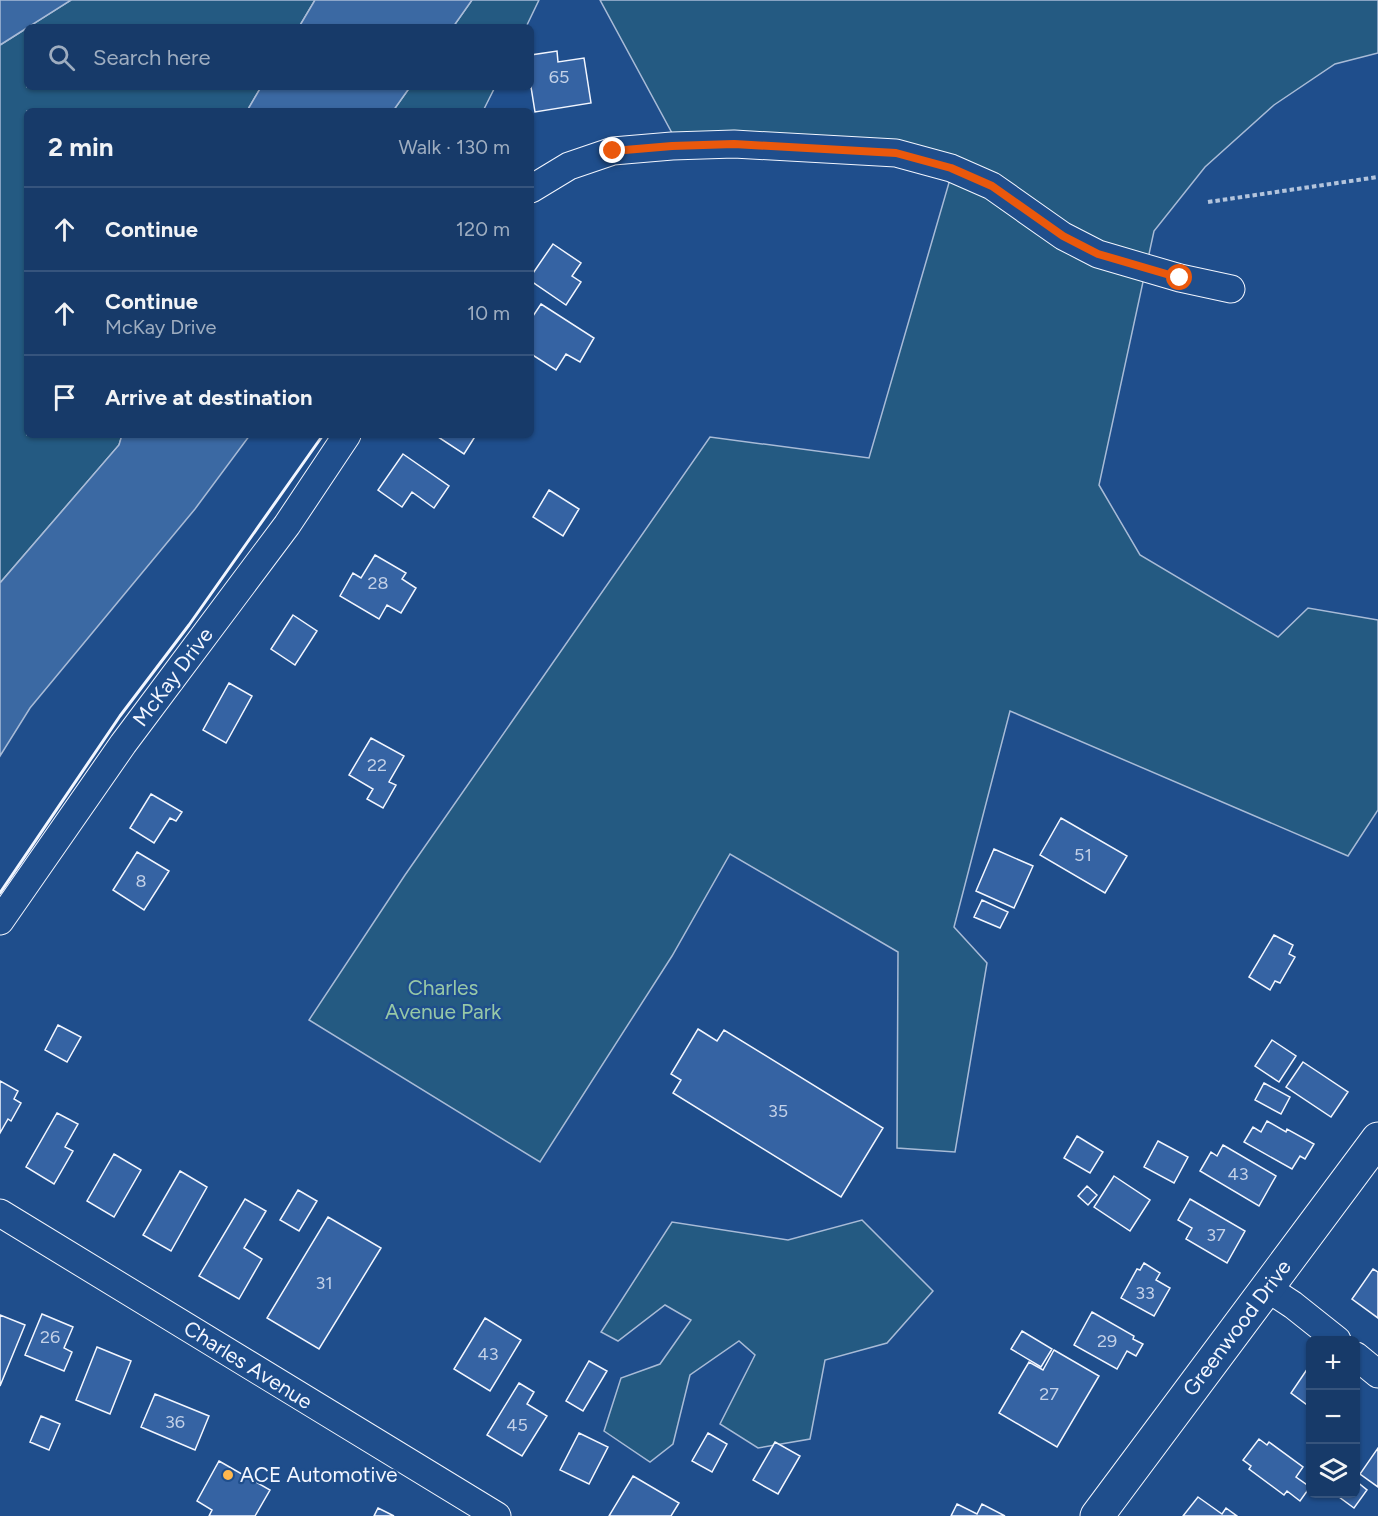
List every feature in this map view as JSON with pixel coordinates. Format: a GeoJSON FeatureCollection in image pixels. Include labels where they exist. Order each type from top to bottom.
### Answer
{"type":"FeatureCollection","features":[{"type":"Feature","properties":{"kind":"main road","name":"Greenwood Drive"},"geometry":{"type":"LineString","coordinates":[[1096,1516],[1378,1139]]}},
{"type":"Feature","properties":{"kind":"street"},"geometry":{"type":"LineString","coordinates":[[534,187],[569,166],[613,151],[734,144],[896,153],[951,168],[992,186],[1063,236],[1098,254],[1180,278],[1232,289]]}},
{"type":"Feature","properties":{"kind":"street","name":"McKay Drive"},"geometry":{"type":"LineString","coordinates":[[0,921],[123,744],[287,525],[345,438]]}},
{"type":"Feature","properties":{"kind":"street","name":"Charles Avenue"},"geometry":{"type":"LineString","coordinates":[[0,1213],[497,1516]]}},
{"type":"Feature","properties":{"kind":"street"},"geometry":{"type":"LineString","coordinates":[[1267,1288],[1293,1305],[1331,1336]]}},
{"type":"Feature","properties":{"kind":"street"},"geometry":{"type":"LineString","coordinates":[[1360,1359],[1378,1374]]}},
{"type":"Feature","properties":{"kind":"path"},"geometry":{"type":"LineString","coordinates":[[1208,202],[1378,177]]}},
{"type":"Feature","properties":{"kind":"green space"},"geometry":{"type":"Polygon","coordinates":[[[71,0],[315,0],[301,24],[33,24],[71,0]]]}},
{"type":"Feature","properties":{"kind":"green space"},"geometry":{"type":"Polygon","coordinates":[[[472,0],[539,0],[527,24],[455,24],[472,0]]]}},
{"type":"Feature","properties":{"kind":"green space","name":"Charles Avenue Park"},"geometry":{"type":"Polygon","coordinates":[[[600,0],[1378,0],[1378,53],[1335,64],[1274,105],[1205,167],[1154,231],[1099,485],[1140,555],[1278,637],[1308,608],[1378,620],[1378,810],[1348,856],[1010,711],[954,927],[987,963],[955,1152],[897,1148],[898,952],[730,854],[672,956],[540,1162],[309,1020],[405,875],[710,437],[869,458],[953,169],[678,144],[600,0]]]}},
{"type":"Feature","properties":{"kind":"green space"},"geometry":{"type":"Polygon","coordinates":[[[24,30],[24,90],[259,90],[249,108],[24,108],[24,438],[121,438],[119,445],[0,583],[0,45],[24,30]]]}},
{"type":"Feature","properties":{"kind":"green space"},"geometry":{"type":"Polygon","coordinates":[[[408,90],[494,90],[484,108],[395,108],[408,90]]]}},
{"type":"Feature","properties":{"kind":"green space"},"geometry":{"type":"Polygon","coordinates":[[[862,1220],[933,1291],[887,1343],[825,1360],[810,1439],[758,1448],[720,1424],[755,1355],[739,1341],[690,1375],[673,1444],[650,1462],[604,1431],[621,1378],[660,1364],[691,1320],[665,1305],[618,1341],[601,1332],[672,1222],[788,1240],[862,1220]]]}},
{"type":"Feature","properties":{"kind":"shaded area"},"geometry":{"type":"Polygon","coordinates":[[[0,0],[71,0],[33,24],[24,24],[24,30],[0,45],[0,0]]]}},
{"type":"Feature","properties":{"kind":"shaded area"},"geometry":{"type":"Polygon","coordinates":[[[315,0],[472,0],[455,24],[301,24],[315,0]]]}},
{"type":"Feature","properties":{"kind":"shaded area"},"geometry":{"type":"Polygon","coordinates":[[[259,90],[408,90],[395,108],[249,108],[259,90]]]}},
{"type":"Feature","properties":{"kind":"shaded area"},"geometry":{"type":"Polygon","coordinates":[[[121,438],[248,438],[195,509],[30,708],[0,756],[0,583],[119,445],[121,438]]]}},
{"type":"Feature","properties":{"kind":"building"},"geometry":{"type":"Polygon","coordinates":[[[557,51],[558,62],[584,58],[591,103],[535,112],[531,90],[534,90],[534,55],[557,51]]]}},
{"type":"Feature","properties":{"kind":"building"},"geometry":{"type":"Polygon","coordinates":[[[553,244],[581,263],[572,276],[581,282],[566,305],[534,283],[534,272],[553,244]]]}},
{"type":"Feature","properties":{"kind":"building"},"geometry":{"type":"Polygon","coordinates":[[[541,304],[594,338],[580,362],[566,354],[556,370],[534,356],[534,314],[541,304]]]}},
{"type":"Feature","properties":{"kind":"building"},"geometry":{"type":"Polygon","coordinates":[[[440,438],[474,438],[464,454],[440,438]]]}},
{"type":"Feature","properties":{"kind":"building"},"geometry":{"type":"Polygon","coordinates":[[[403,454],[449,486],[434,508],[412,492],[402,507],[378,490],[403,454]]]}},
{"type":"Feature","properties":{"kind":"building"},"geometry":{"type":"Polygon","coordinates":[[[549,490],[579,509],[563,536],[533,517],[549,490]]]}},
{"type":"Feature","properties":{"kind":"building"},"geometry":{"type":"Polygon","coordinates":[[[375,555],[406,573],[402,579],[416,588],[401,613],[387,605],[379,619],[340,596],[353,573],[361,578],[375,555]]]}},
{"type":"Feature","properties":{"kind":"building"},"geometry":{"type":"Polygon","coordinates":[[[293,615],[317,631],[295,665],[271,649],[293,615]]]}},
{"type":"Feature","properties":{"kind":"building"},"geometry":{"type":"Polygon","coordinates":[[[229,683],[252,696],[226,743],[203,730],[229,683]]]}},
{"type":"Feature","properties":{"kind":"building"},"geometry":{"type":"Polygon","coordinates":[[[371,738],[404,756],[389,782],[396,785],[383,808],[367,799],[373,789],[349,775],[371,738]]]}},
{"type":"Feature","properties":{"kind":"building"},"geometry":{"type":"Polygon","coordinates":[[[151,794],[182,812],[176,821],[170,818],[154,843],[130,828],[151,794]]]}},
{"type":"Feature","properties":{"kind":"building"},"geometry":{"type":"Polygon","coordinates":[[[1061,818],[1127,856],[1105,893],[1040,855],[1061,818]]]}},
{"type":"Feature","properties":{"kind":"building"},"geometry":{"type":"Polygon","coordinates":[[[994,849],[1033,866],[1014,908],[976,891],[994,849]]]}},
{"type":"Feature","properties":{"kind":"building"},"geometry":{"type":"Polygon","coordinates":[[[137,852],[169,871],[144,910],[113,890],[137,852]]]}},
{"type":"Feature","properties":{"kind":"building"},"geometry":{"type":"Polygon","coordinates":[[[982,900],[1008,912],[1000,928],[974,917],[982,900]]]}},
{"type":"Feature","properties":{"kind":"building"},"geometry":{"type":"Polygon","coordinates":[[[1274,935],[1293,945],[1289,954],[1295,957],[1280,983],[1275,981],[1270,990],[1249,977],[1274,935]]]}},
{"type":"Feature","properties":{"kind":"building"},"geometry":{"type":"Polygon","coordinates":[[[58,1025],[81,1037],[67,1062],[45,1050],[58,1025]]]}},
{"type":"Feature","properties":{"kind":"building"},"geometry":{"type":"Polygon","coordinates":[[[698,1029],[717,1041],[724,1030],[883,1128],[841,1197],[673,1093],[681,1080],[671,1074],[698,1029]]]}},
{"type":"Feature","properties":{"kind":"building"},"geometry":{"type":"Polygon","coordinates":[[[1272,1040],[1296,1056],[1279,1082],[1255,1066],[1272,1040]]]}},
{"type":"Feature","properties":{"kind":"building"},"geometry":{"type":"Polygon","coordinates":[[[1303,1062],[1348,1092],[1331,1117],[1286,1087],[1303,1062]]]}},
{"type":"Feature","properties":{"kind":"building"},"geometry":{"type":"Polygon","coordinates":[[[0,1081],[18,1091],[14,1099],[21,1103],[11,1121],[8,1119],[0,1133],[0,1081]]]}},
{"type":"Feature","properties":{"kind":"building"},"geometry":{"type":"Polygon","coordinates":[[[1264,1083],[1290,1097],[1281,1114],[1255,1100],[1264,1083]]]}},
{"type":"Feature","properties":{"kind":"building"},"geometry":{"type":"Polygon","coordinates":[[[57,1113],[78,1124],[65,1147],[73,1151],[54,1184],[26,1167],[57,1113]]]}},
{"type":"Feature","properties":{"kind":"building"},"geometry":{"type":"Polygon","coordinates":[[[1267,1121],[1314,1144],[1305,1159],[1300,1156],[1292,1169],[1244,1142],[1253,1127],[1261,1132],[1267,1121]]]}},
{"type":"Feature","properties":{"kind":"building"},"geometry":{"type":"Polygon","coordinates":[[[1077,1136],[1103,1152],[1090,1173],[1064,1158],[1077,1136]]]}},
{"type":"Feature","properties":{"kind":"building"},"geometry":{"type":"Polygon","coordinates":[[[1158,1141],[1188,1157],[1174,1183],[1144,1167],[1158,1141]]]}},
{"type":"Feature","properties":{"kind":"building"},"geometry":{"type":"Polygon","coordinates":[[[1223,1145],[1276,1176],[1259,1206],[1200,1171],[1211,1152],[1217,1156],[1223,1145]]]}},
{"type":"Feature","properties":{"kind":"building"},"geometry":{"type":"Polygon","coordinates":[[[114,1154],[141,1170],[114,1217],[87,1201],[114,1154]]]}},
{"type":"Feature","properties":{"kind":"building"},"geometry":{"type":"Polygon","coordinates":[[[180,1171],[207,1187],[171,1251],[143,1235],[180,1171]]]}},
{"type":"Feature","properties":{"kind":"building"},"geometry":{"type":"Polygon","coordinates":[[[1114,1176],[1150,1200],[1130,1231],[1094,1207],[1114,1176]]]}},
{"type":"Feature","properties":{"kind":"building"},"geometry":{"type":"Polygon","coordinates":[[[1087,1186],[1097,1195],[1088,1205],[1078,1196],[1087,1186]]]}},
{"type":"Feature","properties":{"kind":"building"},"geometry":{"type":"Polygon","coordinates":[[[298,1190],[317,1201],[299,1231],[280,1220],[298,1190]]]}},
{"type":"Feature","properties":{"kind":"building"},"geometry":{"type":"Polygon","coordinates":[[[245,1199],[266,1211],[244,1248],[262,1259],[239,1299],[199,1276],[245,1199]]]}},
{"type":"Feature","properties":{"kind":"building"},"geometry":{"type":"Polygon","coordinates":[[[1190,1199],[1245,1231],[1227,1263],[1186,1239],[1192,1228],[1178,1220],[1190,1199]]]}},
{"type":"Feature","properties":{"kind":"building"},"geometry":{"type":"Polygon","coordinates":[[[328,1217],[381,1248],[319,1349],[267,1318],[328,1217]]]}},
{"type":"Feature","properties":{"kind":"building"},"geometry":{"type":"Polygon","coordinates":[[[1144,1263],[1160,1273],[1156,1280],[1170,1288],[1154,1316],[1121,1298],[1137,1269],[1140,1270],[1144,1263]]]}},
{"type":"Feature","properties":{"kind":"building"},"geometry":{"type":"Polygon","coordinates":[[[1373,1269],[1378,1272],[1378,1318],[1352,1299],[1373,1269]]]}},
{"type":"Feature","properties":{"kind":"building"},"geometry":{"type":"Polygon","coordinates":[[[1092,1312],[1134,1336],[1133,1339],[1143,1344],[1136,1356],[1127,1351],[1117,1369],[1074,1345],[1092,1312]]]}},
{"type":"Feature","properties":{"kind":"building"},"geometry":{"type":"Polygon","coordinates":[[[42,1314],[73,1327],[64,1348],[72,1352],[64,1371],[25,1355],[42,1314]]]}},
{"type":"Feature","properties":{"kind":"building"},"geometry":{"type":"Polygon","coordinates":[[[0,1315],[25,1325],[0,1386],[0,1315]]]}},
{"type":"Feature","properties":{"kind":"building"},"geometry":{"type":"Polygon","coordinates":[[[485,1318],[521,1340],[490,1391],[454,1369],[485,1318]]]}},
{"type":"Feature","properties":{"kind":"building"},"geometry":{"type":"Polygon","coordinates":[[[1022,1331],[1052,1349],[1041,1367],[1011,1349],[1022,1331]]]}},
{"type":"Feature","properties":{"kind":"building"},"geometry":{"type":"Polygon","coordinates":[[[97,1347],[131,1361],[110,1414],[76,1400],[97,1347]]]}},
{"type":"Feature","properties":{"kind":"building"},"geometry":{"type":"Polygon","coordinates":[[[1054,1350],[1099,1376],[1057,1447],[999,1413],[1029,1362],[1043,1370],[1054,1350]]]}},
{"type":"Feature","properties":{"kind":"building"},"geometry":{"type":"Polygon","coordinates":[[[589,1361],[607,1371],[583,1411],[566,1401],[589,1361]]]}},
{"type":"Feature","properties":{"kind":"building"},"geometry":{"type":"Polygon","coordinates":[[[1306,1371],[1306,1404],[1291,1393],[1306,1371]]]}},
{"type":"Feature","properties":{"kind":"building"},"geometry":{"type":"Polygon","coordinates":[[[519,1383],[534,1392],[527,1404],[547,1416],[522,1456],[487,1435],[519,1383]]]}},
{"type":"Feature","properties":{"kind":"building"},"geometry":{"type":"Polygon","coordinates":[[[155,1394],[209,1416],[195,1450],[141,1427],[155,1394]]]}},
{"type":"Feature","properties":{"kind":"building"},"geometry":{"type":"Polygon","coordinates":[[[41,1416],[60,1424],[49,1450],[30,1442],[41,1416]]]}},
{"type":"Feature","properties":{"kind":"building"},"geometry":{"type":"Polygon","coordinates":[[[579,1433],[608,1447],[589,1484],[560,1470],[579,1433]]]}},
{"type":"Feature","properties":{"kind":"building"},"geometry":{"type":"Polygon","coordinates":[[[708,1433],[727,1444],[712,1472],[692,1461],[708,1433]]]}},
{"type":"Feature","properties":{"kind":"building"},"geometry":{"type":"Polygon","coordinates":[[[1259,1439],[1267,1445],[1269,1442],[1303,1467],[1296,1477],[1306,1484],[1306,1493],[1300,1501],[1287,1491],[1284,1495],[1249,1469],[1251,1466],[1243,1460],[1259,1439]]]}},
{"type":"Feature","properties":{"kind":"building"},"geometry":{"type":"Polygon","coordinates":[[[775,1442],[800,1456],[778,1494],[753,1480],[775,1442]]]}},
{"type":"Feature","properties":{"kind":"building"},"geometry":{"type":"Polygon","coordinates":[[[1378,1448],[1378,1487],[1360,1474],[1378,1448]]]}},
{"type":"Feature","properties":{"kind":"building","name":"ACE Automotive"},"geometry":{"type":"Polygon","coordinates":[[[219,1461],[270,1490],[255,1516],[209,1516],[212,1510],[197,1501],[219,1461]]]}},
{"type":"Feature","properties":{"kind":"building"},"geometry":{"type":"Polygon","coordinates":[[[633,1476],[679,1503],[671,1516],[609,1516],[633,1476]]]}},
{"type":"Feature","properties":{"kind":"building"},"geometry":{"type":"Polygon","coordinates":[[[1360,1484],[1367,1490],[1354,1508],[1340,1498],[1360,1498],[1360,1484]]]}},
{"type":"Feature","properties":{"kind":"building"},"geometry":{"type":"Polygon","coordinates":[[[1198,1497],[1222,1514],[1226,1508],[1237,1516],[1183,1516],[1198,1497]]]}},
{"type":"Feature","properties":{"kind":"building"},"geometry":{"type":"Polygon","coordinates":[[[957,1504],[977,1514],[982,1504],[1005,1516],[951,1516],[957,1504]]]}},
{"type":"Feature","properties":{"kind":"building"},"geometry":{"type":"Polygon","coordinates":[[[378,1508],[394,1516],[374,1516],[378,1508]]]}},
{"type":"Feature","properties":{"kind":"wall"},"geometry":{"type":"LineString","coordinates":[[0,893],[120,716],[189,625],[321,438]]}},
{"type":"Feature","properties":{"kind":"place","name":"ACE Automotive"},"geometry":{"type":"Point","coordinates":[228,1475]}},
{"type":"Feature","properties":{"kind":"route"},"geometry":{"type":"LineString","coordinates":[[613,151],[734,144],[896,153],[951,168],[992,186],[1063,236],[1098,254],[1180,278]]}}]}
